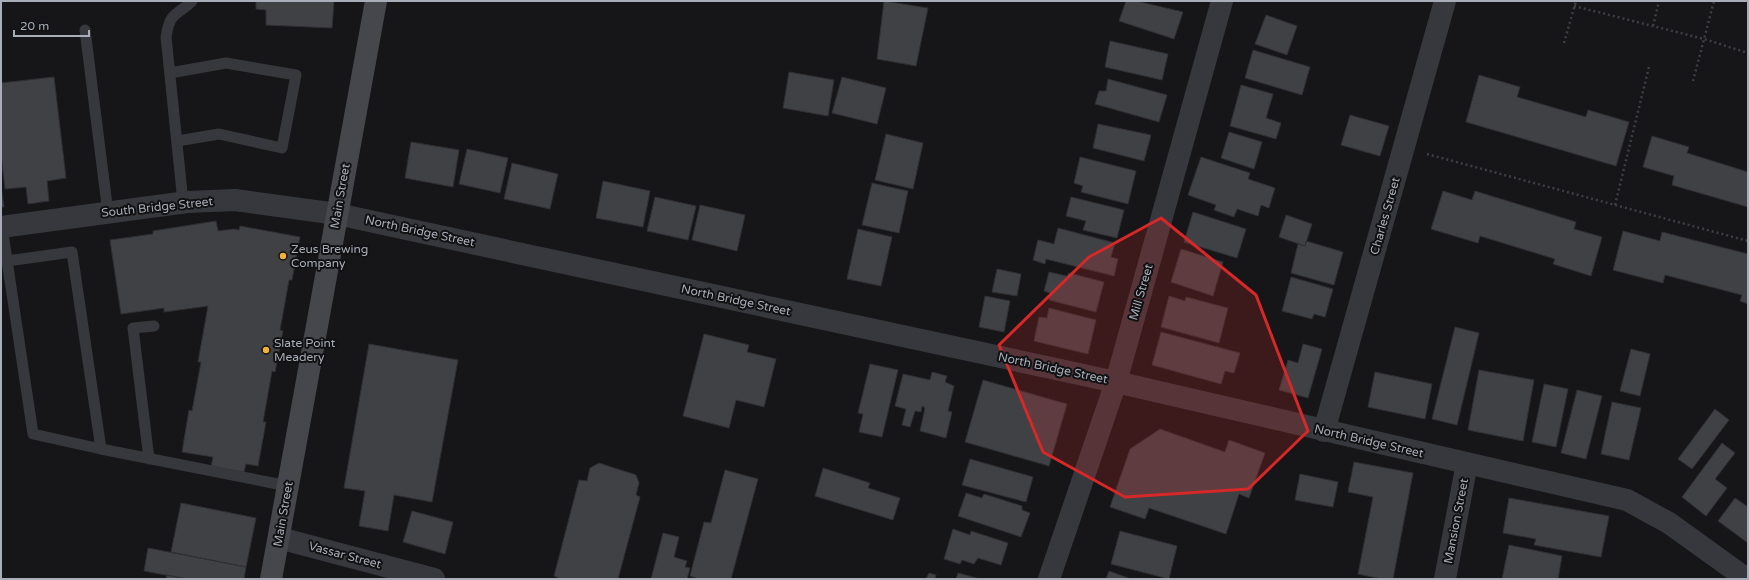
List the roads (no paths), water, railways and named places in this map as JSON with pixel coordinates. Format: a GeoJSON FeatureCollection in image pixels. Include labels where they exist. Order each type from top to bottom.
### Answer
{"type":"FeatureCollection","features":[{"type":"Feature","properties":{"kind":"street","name":"Main Street"},"geometry":{"type":"LineString","coordinates":[[271,579],[376,1]]}},
{"type":"Feature","properties":{"kind":"street","name":"Mill Street"},"geometry":{"type":"LineString","coordinates":[[1049,579],[1116,382],[1222,1]]}},
{"type":"Feature","properties":{"kind":"street","name":"Charles Street"},"geometry":{"type":"LineString","coordinates":[[1324,431],[1445,1]]}},
{"type":"Feature","properties":{"kind":"street","name":"South Bridge Street"},"geometry":{"type":"LineString","coordinates":[[2,227],[183,202],[235,200],[337,214]]}},
{"type":"Feature","properties":{"kind":"street","name":"North Bridge Street"},"geometry":{"type":"LineString","coordinates":[[337,214],[1116,382],[1627,500],[1669,524],[1747,579]]}},
{"type":"Feature","properties":{"kind":"street","name":"Mansion Street"},"geometry":{"type":"LineString","coordinates":[[1445,579],[1467,463]]}},
{"type":"Feature","properties":{"kind":"street","name":"Vassar Street"},"geometry":{"type":"LineString","coordinates":[[279,538],[434,579]]}},
{"type":"Feature","properties":{"kind":"lane"},"geometry":{"type":"LineString","coordinates":[[183,202],[166,37],[168,23],[177,12],[192,1]]}},
{"type":"Feature","properties":{"kind":"lane"},"geometry":{"type":"LineString","coordinates":[[85,30],[108,213]]}},
{"type":"Feature","properties":{"kind":"lane"},"geometry":{"type":"LineString","coordinates":[[170,73],[226,63],[296,75],[282,148],[218,134],[177,141]]}},
{"type":"Feature","properties":{"kind":"lane"},"geometry":{"type":"LineString","coordinates":[[2,227],[33,434],[149,459],[288,486]]}},
{"type":"Feature","properties":{"kind":"lane"},"geometry":{"type":"LineString","coordinates":[[7,261],[72,252],[101,449]]}},
{"type":"Feature","properties":{"kind":"lane"},"geometry":{"type":"LineString","coordinates":[[149,459],[133,328],[154,326]]}},
{"type":"Feature","properties":{"kind":"place","name":"Zeus Brewing Company"},"geometry":{"type":"Point","coordinates":[283,256]}},
{"type":"Feature","properties":{"kind":"place","name":"Slate Point Meadery"},"geometry":{"type":"Point","coordinates":[266,350]}}]}
